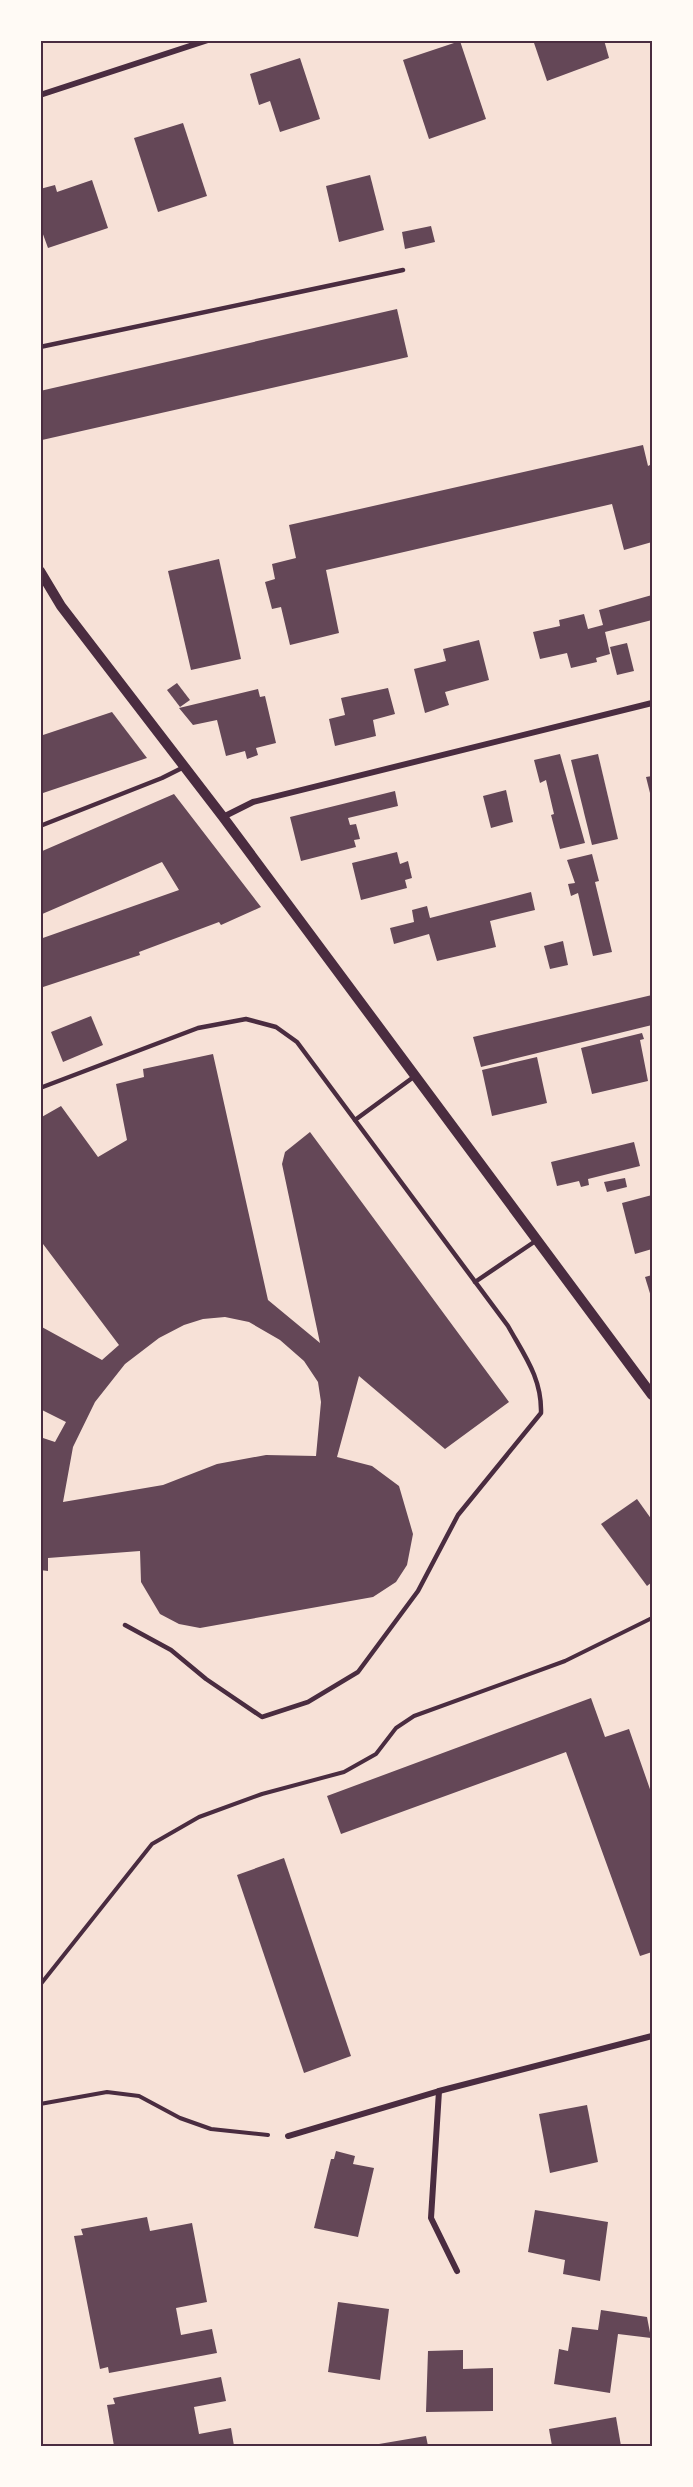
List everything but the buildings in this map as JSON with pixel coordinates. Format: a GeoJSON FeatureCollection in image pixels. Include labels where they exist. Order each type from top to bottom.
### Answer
{"type":"FeatureCollection","features":[{"type":"Feature","properties":{"kind":"street"},"geometry":{"type":"LineString","coordinates":[[40,95],[208,40]]}},
{"type":"Feature","properties":{"kind":"street"},"geometry":{"type":"LineString","coordinates":[[40,571],[61,606],[223,817],[652,1395]]}},
{"type":"Feature","properties":{"kind":"street"},"geometry":{"type":"LineString","coordinates":[[223,817],[253,802],[652,703]]}},
{"type":"Feature","properties":{"kind":"street"},"geometry":{"type":"LineString","coordinates":[[288,2136],[439,2091],[652,2036]]}},
{"type":"Feature","properties":{"kind":"street"},"geometry":{"type":"LineString","coordinates":[[439,2091],[431,2218],[457,2271]]}},
{"type":"Feature","properties":{"kind":"lane"},"geometry":{"type":"LineString","coordinates":[[40,347],[403,270]]}},
{"type":"Feature","properties":{"kind":"lane"},"geometry":{"type":"LineString","coordinates":[[40,826],[162,778],[184,767]]}},
{"type":"Feature","properties":{"kind":"lane"},"geometry":{"type":"LineString","coordinates":[[40,1088],[198,1028],[246,1019],[276,1028],[297,1042],[508,1326],[534,1371],[541,1394],[541,1413],[458,1515],[418,1591],[358,1672],[308,1702],[262,1717],[206,1679],[171,1650],[126,1625]]}},
{"type":"Feature","properties":{"kind":"lane"},"geometry":{"type":"LineString","coordinates":[[355,1120],[415,1076]]}},
{"type":"Feature","properties":{"kind":"lane"},"geometry":{"type":"LineString","coordinates":[[475,1282],[537,1240]]}},
{"type":"Feature","properties":{"kind":"path"},"geometry":{"type":"LineString","coordinates":[[40,1985],[152,1844],[199,1817],[262,1794],[344,1772],[376,1754],[396,1728],[414,1716],[565,1660],[652,1618]]}},
{"type":"Feature","properties":{"kind":"path"},"geometry":{"type":"LineString","coordinates":[[40,2104],[107,2092],[139,2096],[180,2118],[211,2129],[288,2136]]}}]}
